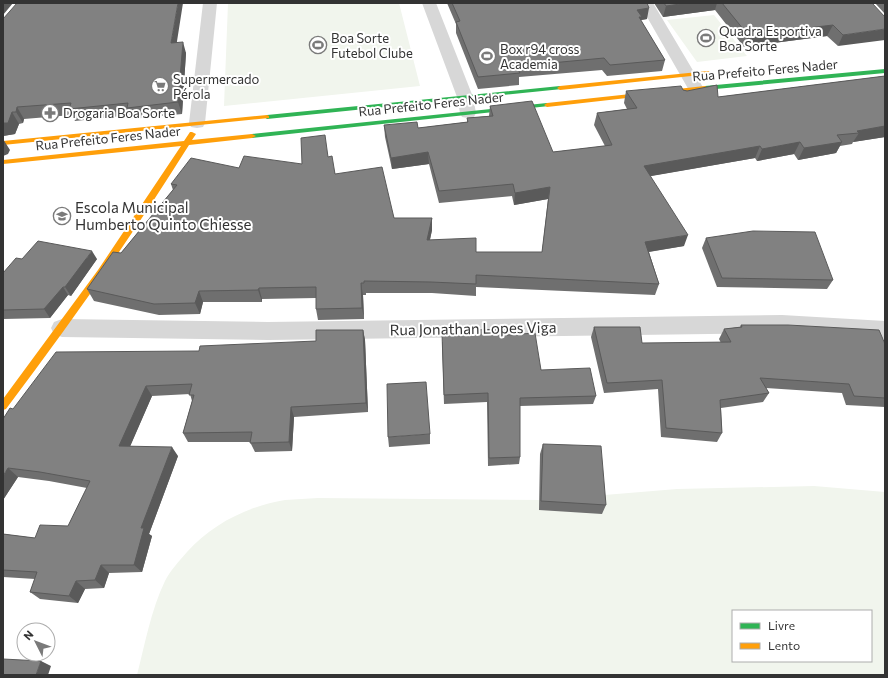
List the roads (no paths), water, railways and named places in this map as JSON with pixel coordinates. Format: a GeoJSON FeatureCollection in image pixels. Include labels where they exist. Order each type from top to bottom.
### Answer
{"type":"FeatureCollection","features":[{"type":"Feature","properties":{"kind":"street"},"geometry":{"type":"LineString","coordinates":[[3,406],[62,328],[152,199],[187,143],[197,123],[210,3]]}},
{"type":"Feature","properties":{"kind":"street"},"geometry":{"type":"LineString","coordinates":[[428,3],[465,97],[468,113]]}},
{"type":"Feature","properties":{"kind":"street"},"geometry":{"type":"LineString","coordinates":[[646,3],[696,89]]}},
{"type":"Feature","properties":{"kind":"street","name":"Rua Prefeito Feres Nader"},"geometry":{"type":"LineString","coordinates":[[3,162],[696,89],[885,71]]}},
{"type":"Feature","properties":{"kind":"street","name":"Rua Prefeito Feres Nader"},"geometry":{"type":"LineString","coordinates":[[3,143],[717,72]]}},
{"type":"Feature","properties":{"kind":"street","name":"Rua Jonathan Lopes Viga"},"geometry":{"type":"LineString","coordinates":[[62,328],[268,331],[782,324],[885,330]]}},
{"type":"Feature","properties":{"kind":"place","name":"Quadra Esportiva Boa Sorte"},"geometry":{"type":"Point","coordinates":[706,38]}},
{"type":"Feature","properties":{"kind":"place","name":"Boa Sorte Futebol Clube"},"geometry":{"type":"Point","coordinates":[318,45]}},
{"type":"Feature","properties":{"kind":"place","name":"Box r94 cross Academia"},"geometry":{"type":"Point","coordinates":[487,56]}},
{"type":"Feature","properties":{"kind":"place","name":"Supermercado Pérola"},"geometry":{"type":"Point","coordinates":[160,86]}},
{"type":"Feature","properties":{"kind":"place","name":"Drogaria Boa Sorte"},"geometry":{"type":"Point","coordinates":[50,113]}},
{"type":"Feature","properties":{"kind":"place","name":"Escola Municipal Humberto Quinto Chiesse"},"geometry":{"type":"Point","coordinates":[62,216]}}]}
